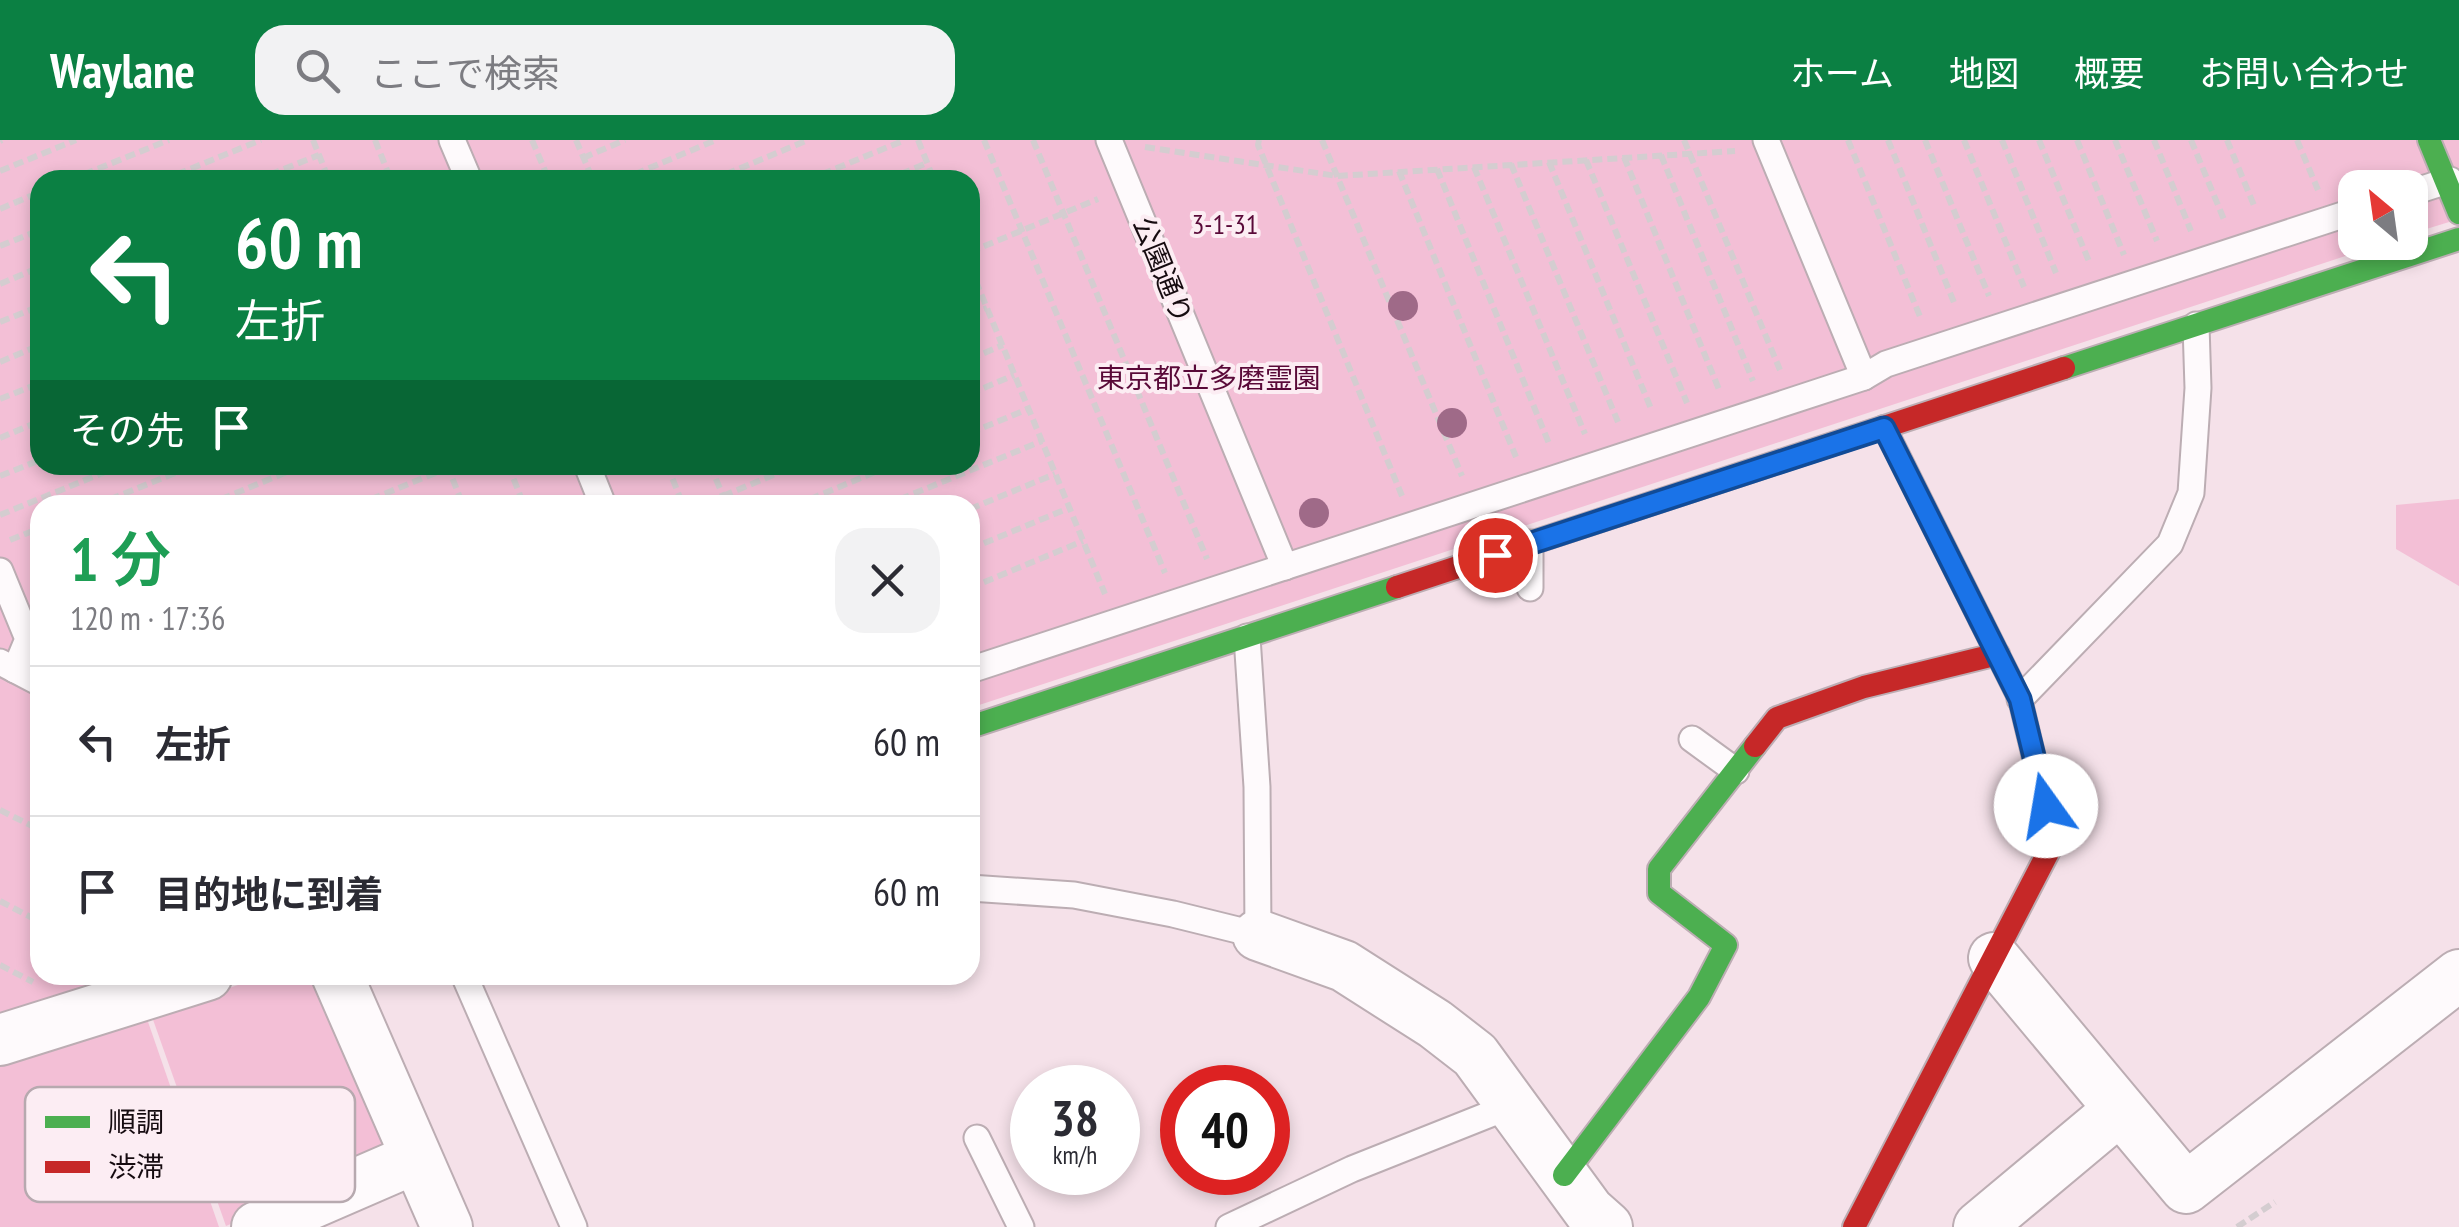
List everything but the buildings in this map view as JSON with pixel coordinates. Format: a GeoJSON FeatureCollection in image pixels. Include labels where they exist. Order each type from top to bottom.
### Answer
{"type":"FeatureCollection","features":[{"type":"Feature","properties":{"kind":"street"},"geometry":{"type":"LineString","coordinates":[[2429,140],[2453,179],[2459,213]]}},
{"type":"Feature","properties":{"kind":"street"},"geometry":{"type":"LineString","coordinates":[[980,725],[2459,239]]}},
{"type":"Feature","properties":{"kind":"street"},"geometry":{"type":"LineString","coordinates":[[1854,1227],[2054,841],[2020,699],[1884,428]]}},
{"type":"Feature","properties":{"kind":"street"},"geometry":{"type":"LineString","coordinates":[[1564,1176],[1699,997],[1726,944],[1659,893],[1660,869],[1777,718],[1864,687],[1998,654]]}},
{"type":"Feature","properties":{"kind":"street"},"geometry":{"type":"LineString","coordinates":[[1258,935],[1344,966],[1476,1055],[1590,1212],[1607,1227]]}},
{"type":"Feature","properties":{"kind":"street"},"geometry":{"type":"LineString","coordinates":[[1994,958],[2186,1188],[2459,975]]}},
{"type":"Feature","properties":{"kind":"street"},"geometry":{"type":"LineString","coordinates":[[0,1040],[174,985]]}},
{"type":"Feature","properties":{"kind":"street"},"geometry":{"type":"LineString","coordinates":[[341,985],[447,1227]]}},
{"type":"Feature","properties":{"kind":"street"},"geometry":{"type":"LineString","coordinates":[[1979,1227],[2119,1110]]}},
{"type":"Feature","properties":{"kind":"street"},"geometry":{"type":"LineString","coordinates":[[355,1185],[416,1158]]}},
{"type":"Feature","properties":{"kind":"street"},"geometry":{"type":"LineString","coordinates":[[258,1227],[315,1202]]}},
{"type":"Feature","properties":{"kind":"lane"},"geometry":{"type":"LineString","coordinates":[[452,140],[465,170]]}},
{"type":"Feature","properties":{"kind":"lane","name":"公園通り"},"geometry":{"type":"LineString","coordinates":[[1110,142],[1285,567]]}},
{"type":"Feature","properties":{"kind":"lane"},"geometry":{"type":"LineString","coordinates":[[1755,145],[1864,377]]}},
{"type":"Feature","properties":{"kind":"lane"},"geometry":{"type":"LineString","coordinates":[[2428,187],[2453,179]]}},
{"type":"Feature","properties":{"kind":"lane"},"geometry":{"type":"LineString","coordinates":[[980,667],[1864,377],[1878,366],[2338,217]]}},
{"type":"Feature","properties":{"kind":"lane"},"geometry":{"type":"LineString","coordinates":[[2020,699],[2170,544],[2190,493],[2198,388],[2196,325]]}},
{"type":"Feature","properties":{"kind":"lane"},"geometry":{"type":"LineString","coordinates":[[1530,543],[1530,588]]}},
{"type":"Feature","properties":{"kind":"lane"},"geometry":{"type":"LineString","coordinates":[[0,570],[28,639],[8,666]]}},
{"type":"Feature","properties":{"kind":"lane"},"geometry":{"type":"LineString","coordinates":[[980,889],[1074,896],[1258,935],[1256,787],[1247,637]]}},
{"type":"Feature","properties":{"kind":"lane"},"geometry":{"type":"LineString","coordinates":[[1692,739],[1736,771]]}},
{"type":"Feature","properties":{"kind":"lane"},"geometry":{"type":"LineString","coordinates":[[468,985],[574,1227]]}},
{"type":"Feature","properties":{"kind":"lane"},"geometry":{"type":"LineString","coordinates":[[1229,1227],[1352,1168],[1512,1105]]}},
{"type":"Feature","properties":{"kind":"lane"},"geometry":{"type":"LineString","coordinates":[[977,1138],[1021,1227]]}},
{"type":"Feature","properties":{"kind":"path"},"geometry":{"type":"LineString","coordinates":[[0,171],[76,140]]}},
{"type":"Feature","properties":{"kind":"path"},"geometry":{"type":"LineString","coordinates":[[95,170],[169,140]]}},
{"type":"Feature","properties":{"kind":"path"},"geometry":{"type":"LineString","coordinates":[[188,170],[261,140]]}},
{"type":"Feature","properties":{"kind":"path"},"geometry":{"type":"LineString","coordinates":[[313,140],[325,170]]}},
{"type":"Feature","properties":{"kind":"path"},"geometry":{"type":"LineString","coordinates":[[375,140],[387,170]]}},
{"type":"Feature","properties":{"kind":"path"},"geometry":{"type":"LineString","coordinates":[[532,140],[545,170]]}},
{"type":"Feature","properties":{"kind":"path"},"geometry":{"type":"LineString","coordinates":[[576,140],[589,170]]}},
{"type":"Feature","properties":{"kind":"path"},"geometry":{"type":"LineString","coordinates":[[584,158],[625,140]]}},
{"type":"Feature","properties":{"kind":"path"},"geometry":{"type":"LineString","coordinates":[[645,170],[716,140]]}},
{"type":"Feature","properties":{"kind":"path"},"geometry":{"type":"LineString","coordinates":[[736,170],[808,140]]}},
{"type":"Feature","properties":{"kind":"path"},"geometry":{"type":"LineString","coordinates":[[832,170],[905,140]]}},
{"type":"Feature","properties":{"kind":"path"},"geometry":{"type":"LineString","coordinates":[[918,140],[930,170]]}},
{"type":"Feature","properties":{"kind":"path"},"geometry":{"type":"LineString","coordinates":[[984,140],[1168,580]]}},
{"type":"Feature","properties":{"kind":"path"},"geometry":{"type":"LineString","coordinates":[[1033,140],[1210,566]]}},
{"type":"Feature","properties":{"kind":"path"},"geometry":{"type":"LineString","coordinates":[[1259,140],[1414,524]]}},
{"type":"Feature","properties":{"kind":"path"},"geometry":{"type":"LineString","coordinates":[[1322,140],[1467,489]]}},
{"type":"Feature","properties":{"kind":"path"},"geometry":{"type":"LineString","coordinates":[[1684,140],[1782,376]]}},
{"type":"Feature","properties":{"kind":"path"},"geometry":{"type":"LineString","coordinates":[[1848,140],[1933,348]]}},
{"type":"Feature","properties":{"kind":"path"},"geometry":{"type":"LineString","coordinates":[[1888,140],[1968,337]]}},
{"type":"Feature","properties":{"kind":"path"},"geometry":{"type":"LineString","coordinates":[[1925,140],[2002,326]]}},
{"type":"Feature","properties":{"kind":"path"},"geometry":{"type":"LineString","coordinates":[[1964,140],[2036,315]]}},
{"type":"Feature","properties":{"kind":"path"},"geometry":{"type":"LineString","coordinates":[[2002,140],[2069,304]]}},
{"type":"Feature","properties":{"kind":"path"},"geometry":{"type":"LineString","coordinates":[[2040,140],[2102,294]]}},
{"type":"Feature","properties":{"kind":"path"},"geometry":{"type":"LineString","coordinates":[[2077,140],[2136,282]]}},
{"type":"Feature","properties":{"kind":"path"},"geometry":{"type":"LineString","coordinates":[[2115,140],[2169,271]]}},
{"type":"Feature","properties":{"kind":"path"},"geometry":{"type":"LineString","coordinates":[[2154,140],[2203,260]]}},
{"type":"Feature","properties":{"kind":"path"},"geometry":{"type":"LineString","coordinates":[[2191,140],[2236,250]]}},
{"type":"Feature","properties":{"kind":"path"},"geometry":{"type":"LineString","coordinates":[[2226,140],[2268,239]]}},
{"type":"Feature","properties":{"kind":"path"},"geometry":{"type":"LineString","coordinates":[[2297,140],[2338,207]]}},
{"type":"Feature","properties":{"kind":"path"},"geometry":{"type":"LineString","coordinates":[[1110,142],[1337,176],[1661,156],[1755,145]]}},
{"type":"Feature","properties":{"kind":"path"},"geometry":{"type":"LineString","coordinates":[[280,170],[318,154]]}},
{"type":"Feature","properties":{"kind":"path"},"geometry":{"type":"LineString","coordinates":[[1661,156],[1758,393]]}},
{"type":"Feature","properties":{"kind":"path"},"geometry":{"type":"LineString","coordinates":[[1624,158],[1725,404]]}},
{"type":"Feature","properties":{"kind":"path"},"geometry":{"type":"LineString","coordinates":[[1586,160],[1692,415]]}},
{"type":"Feature","properties":{"kind":"path"},"geometry":{"type":"LineString","coordinates":[[1549,162],[1655,419]]}},
{"type":"Feature","properties":{"kind":"path"},"geometry":{"type":"LineString","coordinates":[[911,170],[927,163]]}},
{"type":"Feature","properties":{"kind":"path"},"geometry":{"type":"LineString","coordinates":[[1512,164],[1622,430]]}},
{"type":"Feature","properties":{"kind":"path"},"geometry":{"type":"LineString","coordinates":[[1474,167],[1588,441]]}},
{"type":"Feature","properties":{"kind":"path"},"geometry":{"type":"LineString","coordinates":[[1437,169],[1553,452]]}},
{"type":"Feature","properties":{"kind":"path"},"geometry":{"type":"LineString","coordinates":[[1399,171],[1519,464]]}},
{"type":"Feature","properties":{"kind":"path"},"geometry":{"type":"LineString","coordinates":[[0,208],[30,196]]}},
{"type":"Feature","properties":{"kind":"path"},"geometry":{"type":"LineString","coordinates":[[980,248],[1106,196]]}},
{"type":"Feature","properties":{"kind":"path"},"geometry":{"type":"LineString","coordinates":[[0,246],[30,234]]}},
{"type":"Feature","properties":{"kind":"path"},"geometry":{"type":"LineString","coordinates":[[0,284],[30,271]]}},
{"type":"Feature","properties":{"kind":"path"},"geometry":{"type":"LineString","coordinates":[[980,291],[1109,606]]}},
{"type":"Feature","properties":{"kind":"path"},"geometry":{"type":"LineString","coordinates":[[980,311],[987,308]]}},
{"type":"Feature","properties":{"kind":"path"},"geometry":{"type":"LineString","coordinates":[[0,322],[30,310]]}},
{"type":"Feature","properties":{"kind":"path"},"geometry":{"type":"LineString","coordinates":[[980,355],[1002,346]]}},
{"type":"Feature","properties":{"kind":"path"},"geometry":{"type":"LineString","coordinates":[[0,362],[30,349]]}},
{"type":"Feature","properties":{"kind":"path"},"geometry":{"type":"LineString","coordinates":[[980,390],[1014,376]]}},
{"type":"Feature","properties":{"kind":"path"},"geometry":{"type":"LineString","coordinates":[[0,399],[30,387]]}},
{"type":"Feature","properties":{"kind":"path"},"geometry":{"type":"LineString","coordinates":[[980,429],[1028,408]]}},
{"type":"Feature","properties":{"kind":"path"},"geometry":{"type":"LineString","coordinates":[[0,438],[30,425]]}},
{"type":"Feature","properties":{"kind":"path"},"geometry":{"type":"LineString","coordinates":[[980,466],[1042,441]]}},
{"type":"Feature","properties":{"kind":"path"},"geometry":{"type":"LineString","coordinates":[[0,476],[30,464]]}},
{"type":"Feature","properties":{"kind":"path"},"geometry":{"type":"LineString","coordinates":[[980,505],[1055,474]]}},
{"type":"Feature","properties":{"kind":"path"},"geometry":{"type":"LineString","coordinates":[[50,495],[98,475]]}},
{"type":"Feature","properties":{"kind":"path"},"geometry":{"type":"LineString","coordinates":[[121,495],[170,475]]}},
{"type":"Feature","properties":{"kind":"path"},"geometry":{"type":"LineString","coordinates":[[231,495],[280,475]]}},
{"type":"Feature","properties":{"kind":"path"},"geometry":{"type":"LineString","coordinates":[[381,495],[429,475]]}},
{"type":"Feature","properties":{"kind":"path"},"geometry":{"type":"LineString","coordinates":[[725,495],[773,475]]}},
{"type":"Feature","properties":{"kind":"path"},"geometry":{"type":"LineString","coordinates":[[820,495],[868,475]]}},
{"type":"Feature","properties":{"kind":"path"},"geometry":{"type":"LineString","coordinates":[[910,495],[959,475]]}},
{"type":"Feature","properties":{"kind":"path"},"geometry":{"type":"LineString","coordinates":[[0,516],[30,503]]}},
{"type":"Feature","properties":{"kind":"path"},"geometry":{"type":"LineString","coordinates":[[980,545],[1069,508]]}},
{"type":"Feature","properties":{"kind":"path"},"geometry":{"type":"LineString","coordinates":[[0,544],[30,532]]}},
{"type":"Feature","properties":{"kind":"path"},"geometry":{"type":"LineString","coordinates":[[980,584],[1082,541]]}},
{"type":"Feature","properties":{"kind":"path"},"geometry":{"type":"LineString","coordinates":[[0,810],[30,825]]}},
{"type":"Feature","properties":{"kind":"path"},"geometry":{"type":"LineString","coordinates":[[0,901],[30,917]]}},
{"type":"Feature","properties":{"kind":"path"},"geometry":{"type":"LineString","coordinates":[[0,965],[30,980]]}},
{"type":"Feature","properties":{"kind":"path"},"geometry":{"type":"LineString","coordinates":[[2236,1227],[2275,1202]]}},
{"type":"Feature","properties":{"kind":"green space","name":"東京都立多磨霊園"},"geometry":{"type":"Polygon","coordinates":[[[0,140],[2459,140],[2459,219],[2428,228],[2428,170],[2338,170],[2338,258],[980,705],[980,495],[30,495],[30,985],[120,985],[0,1023],[0,140]]]}},
{"type":"Feature","properties":{"kind":"green space"},"geometry":{"type":"Polygon","coordinates":[[[2459,499],[2459,586],[2396,549],[2396,505],[2459,499]]]}},
{"type":"Feature","properties":{"kind":"green space"},"geometry":{"type":"Polygon","coordinates":[[[238,985],[332,985],[405,1151],[355,1172],[355,1087],[177,1087],[151,1014],[238,985]]]}},
{"type":"Feature","properties":{"kind":"green space"},"geometry":{"type":"Polygon","coordinates":[[[146,1016],[171,1087],[25,1087],[25,1202],[210,1202],[219,1227],[0,1227],[0,1062],[146,1016]]]}},
{"type":"Feature","properties":{"kind":"green space"},"geometry":{"type":"Polygon","coordinates":[[[218,1202],[283,1202],[226,1226],[218,1202]]]}},
{"type":"Feature","properties":{"kind":"traffic: fast"},"geometry":{"type":"LineString","coordinates":[[2429,140],[2459,213]]}},
{"type":"Feature","properties":{"kind":"traffic: fast"},"geometry":{"type":"LineString","coordinates":[[2064,368],[2459,239]]}},
{"type":"Feature","properties":{"kind":"traffic: fast"},"geometry":{"type":"LineString","coordinates":[[1884,427],[1981,621]]}},
{"type":"Feature","properties":{"kind":"traffic: fast"},"geometry":{"type":"LineString","coordinates":[[980,724],[1397,587]]}},
{"type":"Feature","properties":{"kind":"traffic: fast"},"geometry":{"type":"LineString","coordinates":[[1564,1175],[1699,997],[1726,945],[1659,893],[1659,869],[1755,746]]}},
{"type":"Feature","properties":{"kind":"traffic: jam"},"geometry":{"type":"LineString","coordinates":[[1397,587],[2064,368]]}},
{"type":"Feature","properties":{"kind":"traffic: jam"},"geometry":{"type":"LineString","coordinates":[[1854,1227],[2054,841],[2020,699],[1981,621]]}},
{"type":"Feature","properties":{"kind":"traffic: jam"},"geometry":{"type":"LineString","coordinates":[[1755,746],[1777,718],[1864,687],[1998,654]]}},
{"type":"Feature","properties":{"kind":"route"},"geometry":{"type":"LineString","coordinates":[[1495,555],[1884,428],[2020,699],[2046,806]]}},
{"type":"Feature","properties":{"kind":"park label","name":"3-1-31"},"geometry":{"type":"Point","coordinates":[1225,224]}}]}
